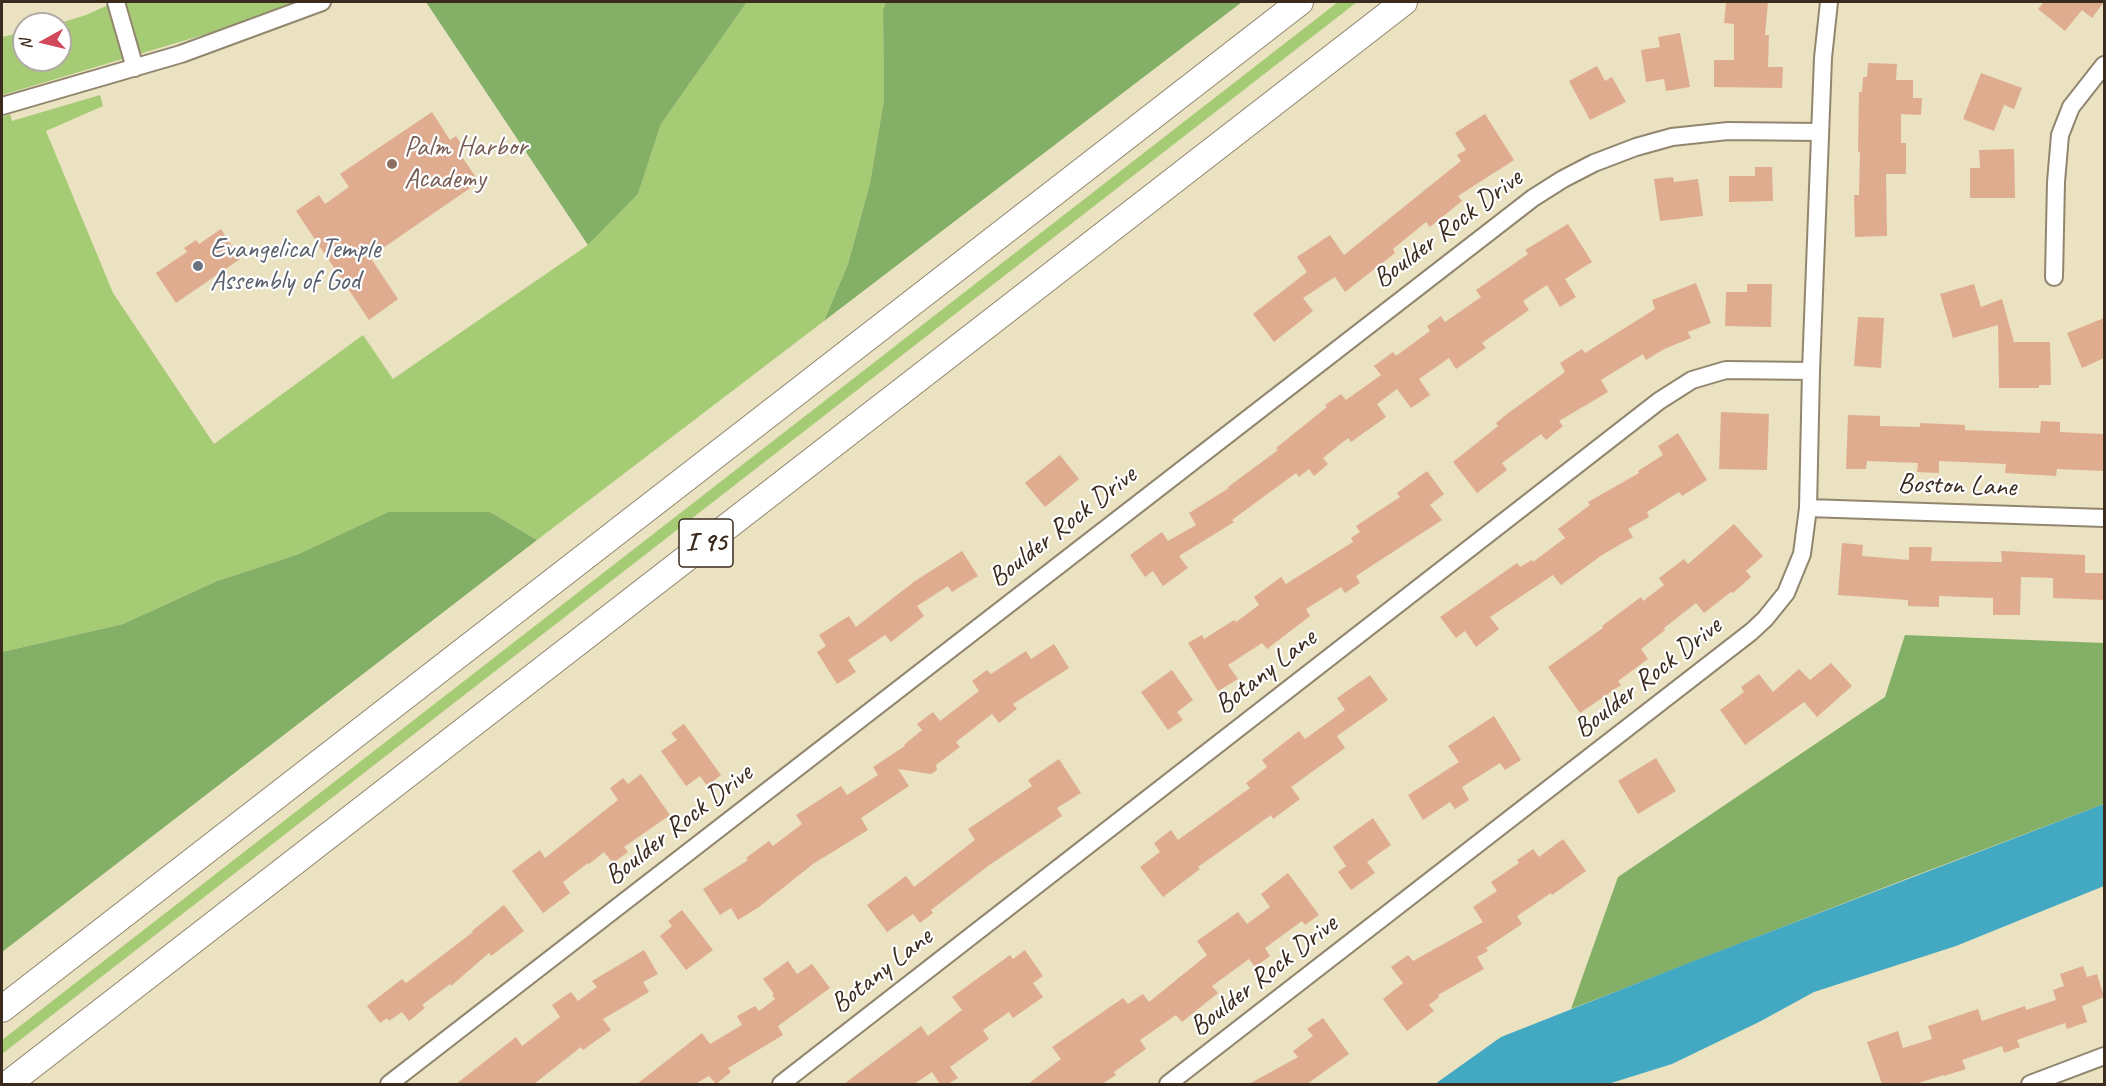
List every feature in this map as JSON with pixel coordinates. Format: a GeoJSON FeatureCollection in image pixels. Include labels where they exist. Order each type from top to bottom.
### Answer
{"type":"FeatureCollection","features":[{"type":"Feature","properties":{"kind":"highway","name":"I 95"},"geometry":{"type":"LineString","coordinates":[[2,1009],[1300,2]]}},
{"type":"Feature","properties":{"kind":"highway","name":"I 95"},"geometry":{"type":"LineString","coordinates":[[8,1084],[1404,2]]}},
{"type":"Feature","properties":{"kind":"street"},"geometry":{"type":"LineString","coordinates":[[116,2],[135,68]]}},
{"type":"Feature","properties":{"kind":"street"},"geometry":{"type":"LineString","coordinates":[[2,106],[181,54],[322,2]]}},
{"type":"Feature","properties":{"kind":"street","name":"Boulder Rock Drive"},"geometry":{"type":"LineString","coordinates":[[1168,1084],[1751,632],[1777,606],[1792,581],[1802,554],[1808,508],[1810,371],[1823,58],[1829,2]]}},
{"type":"Feature","properties":{"kind":"street"},"geometry":{"type":"LineString","coordinates":[[2054,277],[2056,182],[2060,135],[2071,107],[2104,65]]}},
{"type":"Feature","properties":{"kind":"street","name":"Boulder Rock Drive"},"geometry":{"type":"LineString","coordinates":[[389,1084],[1533,198],[1594,163],[1636,147],[1672,137],[1728,130],[1820,132]]}},
{"type":"Feature","properties":{"kind":"street","name":"Botany Lane"},"geometry":{"type":"LineString","coordinates":[[781,1084],[1659,401],[1692,380],[1726,370],[1810,371]]}},
{"type":"Feature","properties":{"kind":"street","name":"Boston Lane"},"geometry":{"type":"LineString","coordinates":[[1808,508],[2104,518]]}},
{"type":"Feature","properties":{"kind":"street"},"geometry":{"type":"LineString","coordinates":[[2030,1084],[2104,1056]]}},
{"type":"Feature","properties":{"kind":"green space"},"geometry":{"type":"Polygon","coordinates":[[[115,2],[301,2],[223,29],[2,95],[2,37],[12,35],[12,72],[72,72],[72,19],[115,2]]]}},
{"type":"Feature","properties":{"kind":"green space"},"geometry":{"type":"Polygon","coordinates":[[[426,2],[747,2],[661,124],[638,194],[588,245],[426,2]]]}},
{"type":"Feature","properties":{"kind":"green space"},"geometry":{"type":"Polygon","coordinates":[[[747,2],[886,2],[883,10],[884,99],[870,183],[848,264],[824,321],[537,540],[490,512],[299,554],[217,581],[123,624],[2,652],[2,117],[10,114],[12,121],[100,95],[103,106],[46,131],[113,293],[214,444],[363,335],[393,379],[588,245],[638,194],[661,124],[747,2]]]}},
{"type":"Feature","properties":{"kind":"green space"},"geometry":{"type":"Polygon","coordinates":[[[886,2],[1242,2],[824,321],[848,264],[870,183],[884,99],[883,10],[886,2]]]}},
{"type":"Feature","properties":{"kind":"green space"},"geometry":{"type":"Polygon","coordinates":[[[1338,2],[1357,2],[2,1054],[2,1040],[1338,2]]]}},
{"type":"Feature","properties":{"kind":"green space"},"geometry":{"type":"Polygon","coordinates":[[[389,512],[490,512],[537,540],[2,952],[2,652],[123,624],[217,581],[299,554],[389,512]]]}},
{"type":"Feature","properties":{"kind":"green space"},"geometry":{"type":"Polygon","coordinates":[[[1905,635],[2104,643],[2104,804],[1571,1009],[1618,877],[1885,697],[1905,635]]]}},
{"type":"Feature","properties":{"kind":"water"},"geometry":{"type":"Polygon","coordinates":[[[2104,804],[2104,886],[1956,946],[1814,992],[1759,1022],[1672,1064],[1608,1084],[1435,1084],[1501,1037],[2104,804]]]}},
{"type":"Feature","properties":{"kind":"building"},"geometry":{"type":"Polygon","coordinates":[[[1726,2],[1768,2],[1765,35],[1769,35],[1768,67],[1783,67],[1782,88],[1714,87],[1714,60],[1734,60],[1734,24],[1724,23],[1726,2]]]}},
{"type":"Feature","properties":{"kind":"building"},"geometry":{"type":"Polygon","coordinates":[[[2044,2],[2104,2],[2092,18],[2082,10],[2065,31],[2038,9],[2044,2]]]}},
{"type":"Feature","properties":{"kind":"building"},"geometry":{"type":"Polygon","coordinates":[[[1680,33],[1690,87],[1666,91],[1664,79],[1646,82],[1641,50],[1660,47],[1658,37],[1680,33]]]}},
{"type":"Feature","properties":{"kind":"building"},"geometry":{"type":"Polygon","coordinates":[[[1868,63],[1897,64],[1896,80],[1913,80],[1913,98],[1922,98],[1921,115],[1901,114],[1901,143],[1906,143],[1906,174],[1886,174],[1887,236],[1855,237],[1854,195],[1859,195],[1859,92],[1862,92],[1863,77],[1867,77],[1868,63]]]}},
{"type":"Feature","properties":{"kind":"building"},"geometry":{"type":"Polygon","coordinates":[[[1597,66],[1605,81],[1612,77],[1626,102],[1590,120],[1569,81],[1597,66]]]}},
{"type":"Feature","properties":{"kind":"building"},"geometry":{"type":"Polygon","coordinates":[[[1981,73],[2022,88],[2014,109],[2004,105],[1994,131],[1963,119],[1981,73]]]}},
{"type":"Feature","properties":{"kind":"building"},"geometry":{"type":"Polygon","coordinates":[[[432,112],[450,140],[456,136],[464,148],[459,152],[479,182],[370,257],[398,299],[369,320],[296,211],[319,195],[325,204],[349,187],[340,174],[432,112]]]}},
{"type":"Feature","properties":{"kind":"building"},"geometry":{"type":"Polygon","coordinates":[[[1485,114],[1514,160],[1458,196],[1462,201],[1430,227],[1426,222],[1393,249],[1395,253],[1345,292],[1335,277],[1303,298],[1313,311],[1274,342],[1253,314],[1307,272],[1297,257],[1330,235],[1344,255],[1461,161],[1457,155],[1466,150],[1455,133],[1485,114]]]}},
{"type":"Feature","properties":{"kind":"building"},"geometry":{"type":"Polygon","coordinates":[[[2014,149],[2015,198],[1970,198],[1970,168],[1980,168],[1979,150],[2014,149]]]}},
{"type":"Feature","properties":{"kind":"building"},"geometry":{"type":"Polygon","coordinates":[[[1755,167],[1772,167],[1773,201],[1729,202],[1729,176],[1755,176],[1755,167]]]}},
{"type":"Feature","properties":{"kind":"building"},"geometry":{"type":"Polygon","coordinates":[[[1673,177],[1674,182],[1698,179],[1703,216],[1660,221],[1654,179],[1673,177]]]}},
{"type":"Feature","properties":{"kind":"building"},"geometry":{"type":"Polygon","coordinates":[[[1568,224],[1592,262],[1565,279],[1576,297],[1560,307],[1547,285],[1523,301],[1529,310],[1482,343],[1486,348],[1456,369],[1449,358],[1419,379],[1430,395],[1411,408],[1397,389],[1377,404],[1386,417],[1351,442],[1348,438],[1323,458],[1328,464],[1314,476],[1309,469],[1299,477],[1296,473],[1232,520],[1234,522],[1179,556],[1188,568],[1163,586],[1153,571],[1145,577],[1130,555],[1162,532],[1168,541],[1196,525],[1189,513],[1229,488],[1278,450],[1276,448],[1327,407],[1325,405],[1341,394],[1346,400],[1381,375],[1374,366],[1393,352],[1396,356],[1430,331],[1427,326],[1441,316],[1445,322],[1481,297],[1476,290],[1528,254],[1525,250],[1568,224]]]}},
{"type":"Feature","properties":{"kind":"building","name":"Evangelical Temple Assembly of God"},"geometry":{"type":"Polygon","coordinates":[[[221,229],[240,259],[176,303],[156,273],[187,252],[184,248],[196,240],[199,244],[221,229]]]}},
{"type":"Feature","properties":{"kind":"building"},"geometry":{"type":"Polygon","coordinates":[[[1696,283],[1711,323],[1688,332],[1691,338],[1664,349],[1646,360],[1643,354],[1601,380],[1608,392],[1559,421],[1563,426],[1546,440],[1541,434],[1502,463],[1507,470],[1477,493],[1453,462],[1498,426],[1496,423],[1507,414],[1565,372],[1560,363],[1582,349],[1585,353],[1655,309],[1652,300],[1696,283]]]}},
{"type":"Feature","properties":{"kind":"building"},"geometry":{"type":"Polygon","coordinates":[[[1747,284],[1772,284],[1771,327],[1725,326],[1726,292],[1747,292],[1747,284]]]}},
{"type":"Feature","properties":{"kind":"building"},"geometry":{"type":"Polygon","coordinates":[[[1974,284],[1981,307],[2002,299],[2014,342],[2050,342],[2051,385],[2039,385],[2039,388],[1999,388],[1998,325],[1953,338],[1940,294],[1974,284]]]}},
{"type":"Feature","properties":{"kind":"building"},"geometry":{"type":"Polygon","coordinates":[[[1858,317],[1884,318],[1881,368],[1854,366],[1858,317]]]}},
{"type":"Feature","properties":{"kind":"building"},"geometry":{"type":"Polygon","coordinates":[[[2104,318],[2104,358],[2082,368],[2067,333],[2104,318]]]}},
{"type":"Feature","properties":{"kind":"building"},"geometry":{"type":"Polygon","coordinates":[[[1721,412],[1769,414],[1767,470],[1719,469],[1721,412]]]}},
{"type":"Feature","properties":{"kind":"building"},"geometry":{"type":"Polygon","coordinates":[[[1848,415],[1880,416],[1880,426],[1920,427],[1920,423],[1965,425],[1965,430],[2040,433],[2041,421],[2060,422],[2060,432],[2104,434],[2104,471],[2057,469],[2056,476],[2005,473],[2006,464],[1939,461],[1939,473],[1917,472],[1918,463],[1867,461],[1866,469],[1846,469],[1848,415]]]}},
{"type":"Feature","properties":{"kind":"building"},"geometry":{"type":"Polygon","coordinates":[[[1678,433],[1707,480],[1682,496],[1679,492],[1647,512],[1649,517],[1628,529],[1633,537],[1602,555],[1561,585],[1553,575],[1490,617],[1499,629],[1476,647],[1465,631],[1456,638],[1440,617],[1517,563],[1520,567],[1532,560],[1533,562],[1565,538],[1558,529],[1590,505],[1588,502],[1639,473],[1638,471],[1663,455],[1658,446],[1678,433]]]}},
{"type":"Feature","properties":{"kind":"building"},"geometry":{"type":"Polygon","coordinates":[[[1060,455],[1079,479],[1045,507],[1025,483],[1060,455]]]}},
{"type":"Feature","properties":{"kind":"building"},"geometry":{"type":"Polygon","coordinates":[[[1427,471],[1444,494],[1430,505],[1442,520],[1356,576],[1360,583],[1345,593],[1341,587],[1306,609],[1310,616],[1267,649],[1262,643],[1228,665],[1238,679],[1218,691],[1188,643],[1202,635],[1204,639],[1234,620],[1236,622],[1259,605],[1254,597],[1281,577],[1286,584],[1353,542],[1351,538],[1360,532],[1356,526],[1400,497],[1397,493],[1427,471]]]}},
{"type":"Feature","properties":{"kind":"building"},"geometry":{"type":"Polygon","coordinates":[[[1734,524],[1763,556],[1746,571],[1751,577],[1704,613],[1696,603],[1664,628],[1665,630],[1641,649],[1648,659],[1618,681],[1621,685],[1580,713],[1548,667],[1603,628],[1602,626],[1641,597],[1643,601],[1664,585],[1659,578],[1684,559],[1688,564],[1734,524]]]}},
{"type":"Feature","properties":{"kind":"building"},"geometry":{"type":"Polygon","coordinates":[[[1842,543],[1863,545],[1862,556],[1909,560],[1909,547],[1932,547],[1931,561],[2002,562],[2001,551],[2085,555],[2085,573],[2104,573],[2104,600],[2053,598],[2053,578],[2021,577],[2020,615],[1993,615],[1993,598],[1939,596],[1939,607],[1908,606],[1908,600],[1838,595],[1842,543]]]}},
{"type":"Feature","properties":{"kind":"building"},"geometry":{"type":"Polygon","coordinates":[[[962,551],[978,576],[952,592],[948,586],[917,606],[924,616],[891,642],[885,635],[848,660],[856,672],[837,684],[817,652],[826,646],[819,635],[849,616],[856,627],[915,581],[962,551]]]}},
{"type":"Feature","properties":{"kind":"building"},"geometry":{"type":"Polygon","coordinates":[[[1054,644],[1069,668],[1013,704],[1017,709],[999,723],[992,714],[956,742],[960,747],[936,765],[937,770],[931,774],[898,769],[909,786],[861,818],[868,830],[813,864],[759,907],[738,920],[731,908],[720,915],[703,889],[748,860],[746,858],[769,841],[773,846],[802,824],[796,815],[841,786],[847,795],[878,775],[873,767],[905,746],[922,730],[917,724],[933,712],[940,721],[979,691],[972,681],[987,670],[991,674],[1026,651],[1031,659],[1054,644]]]}},
{"type":"Feature","properties":{"kind":"building"},"geometry":{"type":"Polygon","coordinates":[[[1831,663],[1852,686],[1817,717],[1804,702],[1745,745],[1720,710],[1744,692],[1741,687],[1759,674],[1773,692],[1799,669],[1810,680],[1831,663]]]}},
{"type":"Feature","properties":{"kind":"building"},"geometry":{"type":"Polygon","coordinates":[[[1172,670],[1193,700],[1177,712],[1183,720],[1168,730],[1141,692],[1172,670]]]}},
{"type":"Feature","properties":{"kind":"building"},"geometry":{"type":"Polygon","coordinates":[[[1370,675],[1388,700],[1337,736],[1345,748],[1291,787],[1300,799],[1273,819],[1271,815],[1198,867],[1200,869],[1163,897],[1140,867],[1160,852],[1154,843],[1171,830],[1178,840],[1250,788],[1246,783],[1267,767],[1262,760],[1299,731],[1305,739],[1345,710],[1337,698],[1370,675]]]}},
{"type":"Feature","properties":{"kind":"building"},"geometry":{"type":"Polygon","coordinates":[[[1494,716],[1521,760],[1505,770],[1500,763],[1462,787],[1469,800],[1455,809],[1450,802],[1423,820],[1408,795],[1459,762],[1448,746],[1494,716]]]}},
{"type":"Feature","properties":{"kind":"building"},"geometry":{"type":"Polygon","coordinates":[[[684,724],[721,775],[707,786],[700,776],[686,786],[661,751],[677,740],[671,733],[684,724]]]}},
{"type":"Feature","properties":{"kind":"building"},"geometry":{"type":"Polygon","coordinates":[[[1656,758],[1676,791],[1638,814],[1618,781],[1656,758]]]}},
{"type":"Feature","properties":{"kind":"building"},"geometry":{"type":"Polygon","coordinates":[[[1059,759],[1081,793],[1057,808],[1062,816],[988,866],[931,910],[933,913],[920,923],[913,914],[887,932],[867,905],[906,876],[914,887],[975,840],[968,829],[1032,786],[1028,780],[1059,759]]]}},
{"type":"Feature","properties":{"kind":"building"},"geometry":{"type":"Polygon","coordinates":[[[641,774],[670,815],[624,847],[628,852],[613,863],[604,852],[563,882],[570,893],[543,913],[512,871],[540,850],[545,858],[618,800],[610,788],[623,778],[628,784],[641,774]]]}},
{"type":"Feature","properties":{"kind":"building"},"geometry":{"type":"Polygon","coordinates":[[[1373,818],[1391,845],[1367,862],[1375,873],[1351,890],[1338,872],[1346,866],[1333,847],[1373,818]]]}},
{"type":"Feature","properties":{"kind":"building"},"geometry":{"type":"Polygon","coordinates":[[[1563,839],[1586,871],[1517,916],[1522,924],[1486,948],[1488,951],[1477,957],[1484,969],[1438,995],[1439,997],[1429,1005],[1434,1011],[1407,1031],[1383,999],[1403,983],[1391,967],[1408,955],[1413,961],[1483,922],[1473,907],[1497,891],[1491,882],[1519,863],[1517,860],[1533,849],[1539,857],[1563,839]]]}},
{"type":"Feature","properties":{"kind":"building"},"geometry":{"type":"Polygon","coordinates":[[[1288,873],[1319,915],[1305,925],[1302,921],[1265,948],[1270,956],[1255,967],[1249,959],[1212,986],[1218,993],[1182,1022],[1176,1015],[1140,1040],[1146,1049],[1114,1072],[1116,1075],[1102,1084],[1028,1084],[1061,1059],[1052,1047],[1123,998],[1128,1004],[1143,994],[1149,1002],[1207,955],[1197,941],[1238,912],[1247,924],[1270,907],[1261,894],[1288,873]]]}},
{"type":"Feature","properties":{"kind":"building"},"geometry":{"type":"Polygon","coordinates":[[[504,905],[524,931],[491,956],[489,953],[451,986],[450,984],[422,1005],[425,1008],[409,1021],[402,1012],[389,1021],[387,1018],[380,1023],[367,1006],[402,979],[406,983],[473,932],[504,905]]]}},
{"type":"Feature","properties":{"kind":"building"},"geometry":{"type":"Polygon","coordinates":[[[682,910],[713,950],[686,970],[660,936],[672,926],[668,921],[682,910]]]}},
{"type":"Feature","properties":{"kind":"building"},"geometry":{"type":"Polygon","coordinates":[[[644,950],[658,974],[643,982],[649,992],[603,1019],[611,1030],[583,1050],[581,1047],[534,1084],[456,1084],[516,1037],[522,1046],[560,1017],[552,1005],[571,992],[578,1001],[597,987],[592,981],[644,950]]]}},
{"type":"Feature","properties":{"kind":"building"},"geometry":{"type":"Polygon","coordinates":[[[1025,950],[1043,976],[1033,983],[1043,997],[1013,1018],[1009,1012],[983,1030],[989,1039],[950,1067],[958,1078],[948,1084],[940,1084],[932,1072],[914,1084],[844,1084],[921,1026],[928,1036],[962,1010],[952,997],[1010,955],[1013,959],[1025,950]]]}},
{"type":"Feature","properties":{"kind":"building"},"geometry":{"type":"Polygon","coordinates":[[[788,961],[797,974],[812,964],[830,988],[778,1026],[783,1035],[728,1068],[731,1072],[716,1084],[709,1076],[695,1084],[637,1084],[702,1033],[710,1044],[742,1025],[737,1016],[755,1006],[759,1011],[775,999],[763,979],[788,961]]]}},
{"type":"Feature","properties":{"kind":"building"},"geometry":{"type":"Polygon","coordinates":[[[2083,966],[2087,977],[2097,974],[2104,997],[2082,1006],[2087,1022],[2067,1029],[2065,1023],[2017,1040],[2020,1047],[2004,1053],[2002,1046],[1962,1060],[1966,1069],[1944,1076],[1915,1084],[1882,1084],[1867,1042],[1898,1031],[1903,1048],[1932,1039],[1928,1026],[1978,1009],[1982,1021],[2025,1006],[2026,1010],[2056,1000],[2053,990],[2064,986],[2060,974],[2083,966]]]}},
{"type":"Feature","properties":{"kind":"building"},"geometry":{"type":"Polygon","coordinates":[[[1323,1018],[1349,1054],[1307,1084],[1249,1084],[1298,1057],[1293,1051],[1313,1036],[1307,1029],[1323,1018]]]}},
{"type":"Feature","properties":{"kind":"place","name":"Palm Harbor Academy"},"geometry":{"type":"Point","coordinates":[392,164]}},
{"type":"Feature","properties":{"kind":"place","name":"Evangelical Temple Assembly of God"},"geometry":{"type":"Point","coordinates":[198,266]}}]}
